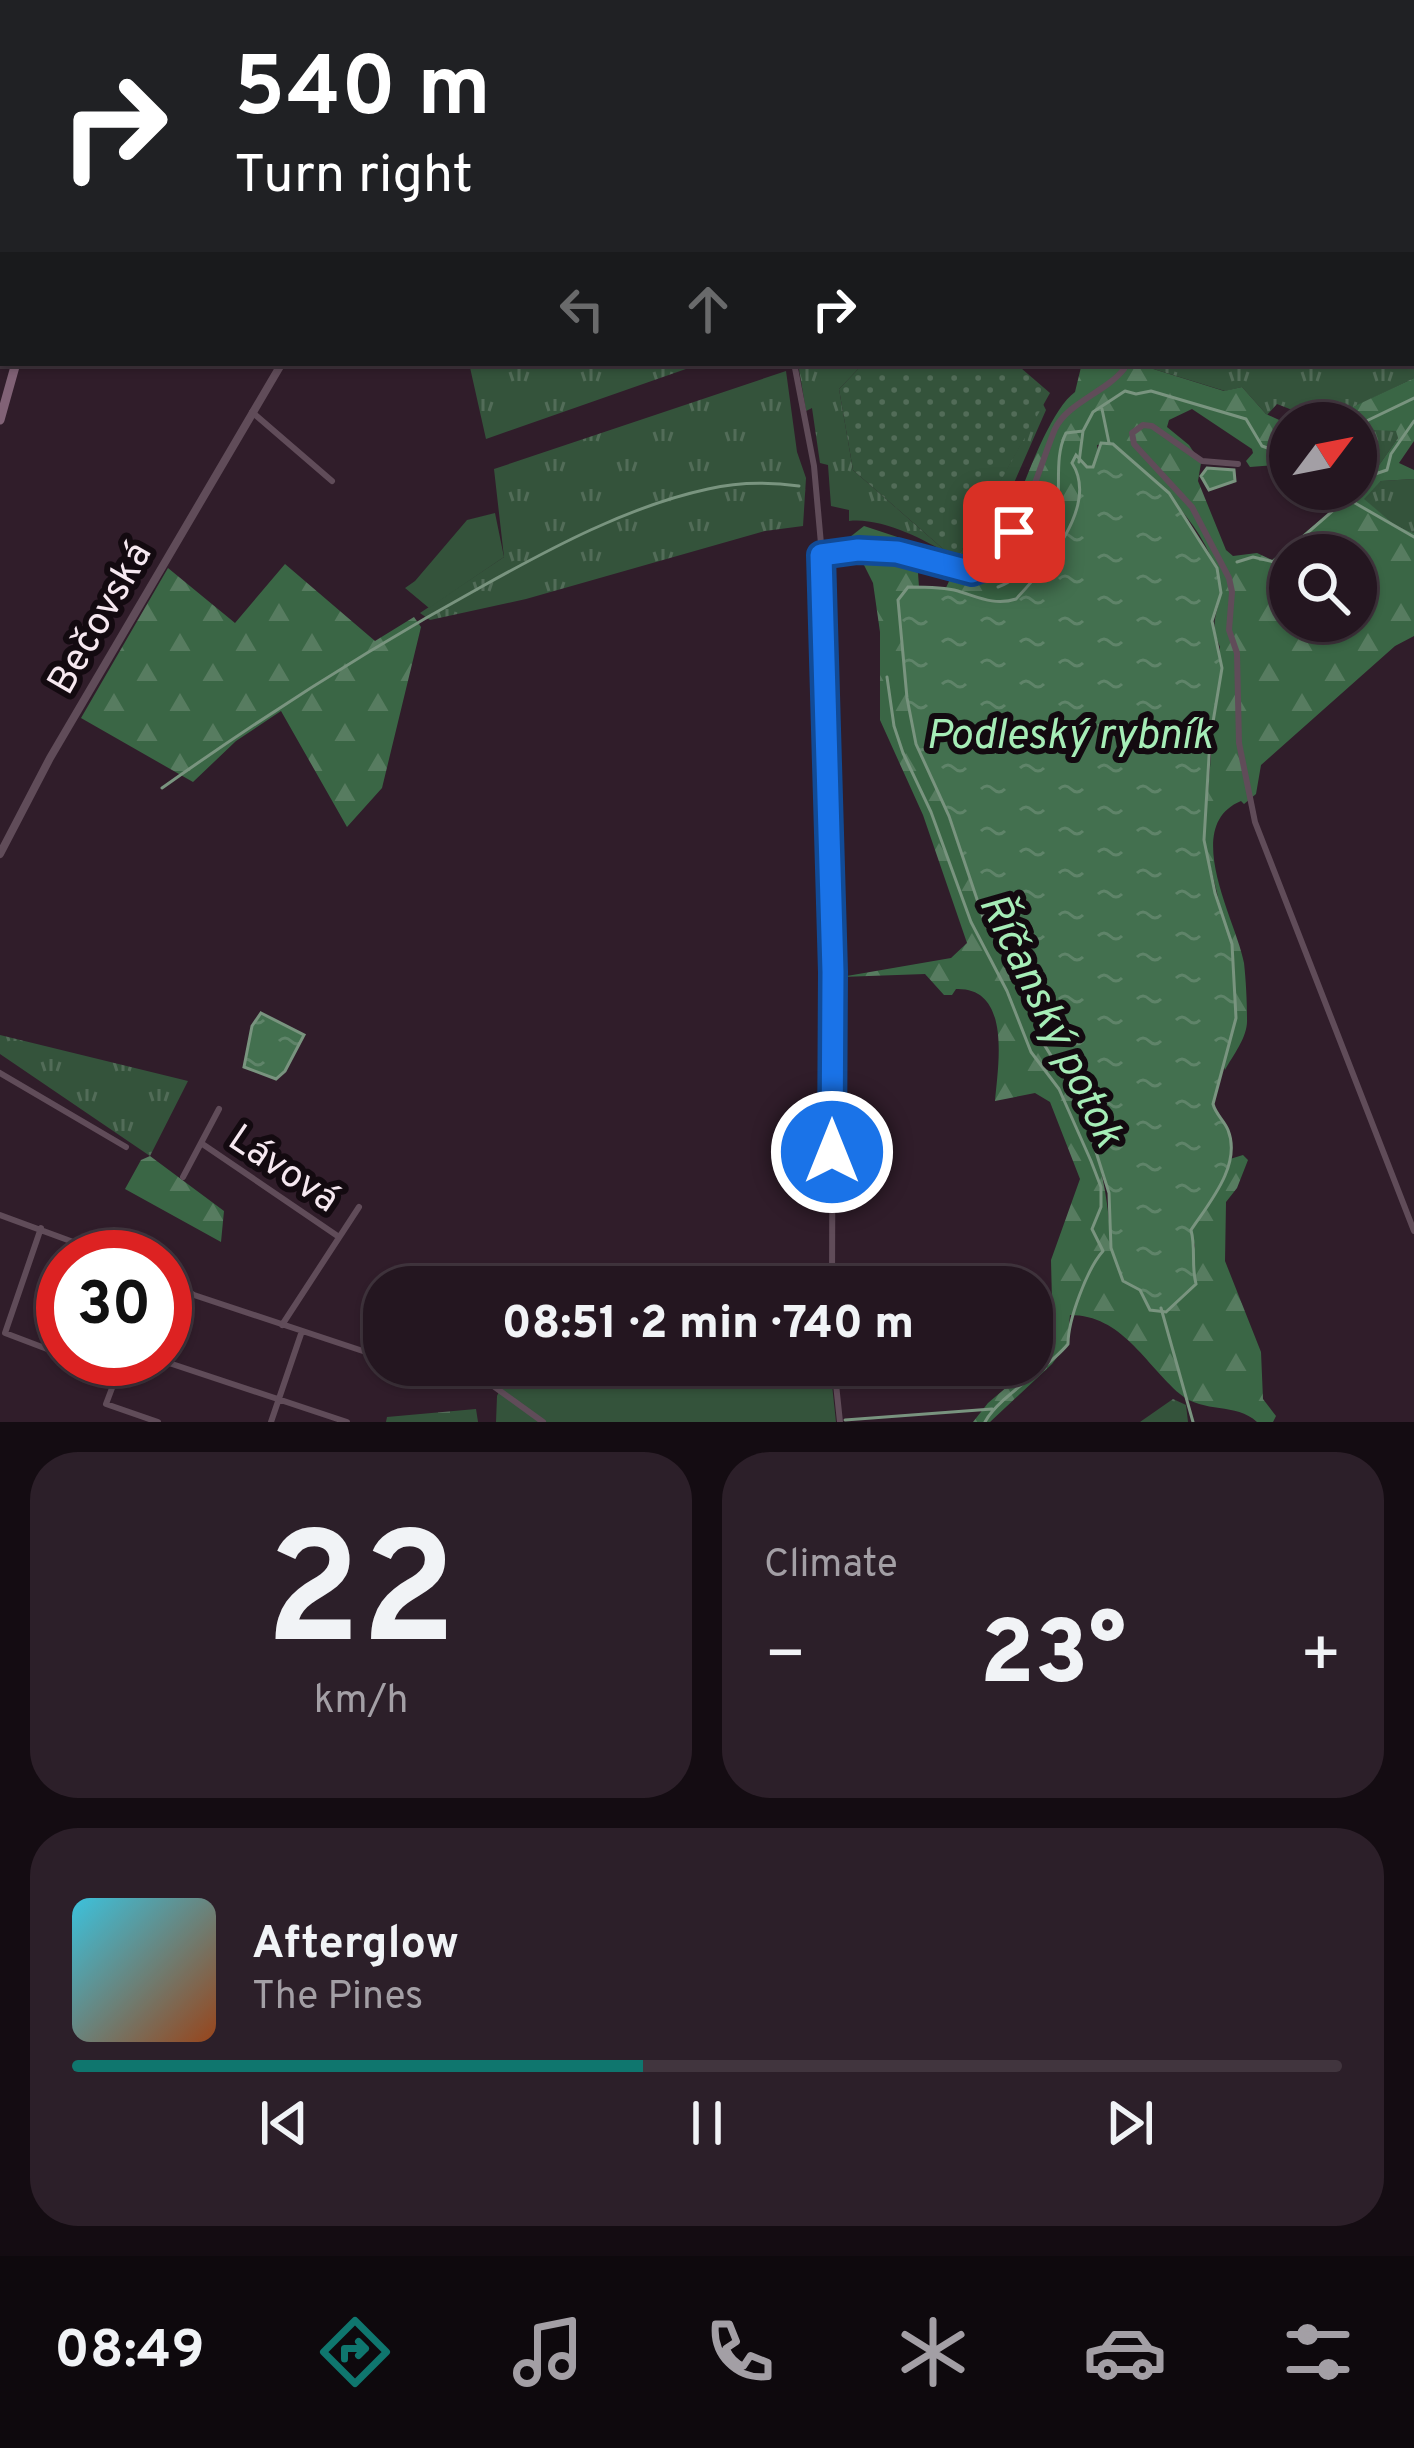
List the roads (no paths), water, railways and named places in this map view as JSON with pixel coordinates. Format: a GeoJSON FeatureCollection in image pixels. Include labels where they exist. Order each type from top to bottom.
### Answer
{"type":"FeatureCollection","features":[{"type":"Feature","properties":{"kind":"main road"},"geometry":{"type":"LineString","coordinates":[[0,420],[15,366]]}},
{"type":"Feature","properties":{"kind":"street","name":"Bečovská"},"geometry":{"type":"LineString","coordinates":[[0,854],[50,758],[280,366]]}},
{"type":"Feature","properties":{"kind":"street"},"geometry":{"type":"LineString","coordinates":[[795,366],[814,466],[821,555],[833,972],[832,1266]]}},
{"type":"Feature","properties":{"kind":"street"},"geometry":{"type":"LineString","coordinates":[[821,555],[897,552],[965,572],[987,569],[1014,532],[1062,416],[1124,369]]}},
{"type":"Feature","properties":{"kind":"street"},"geometry":{"type":"LineString","coordinates":[[252,412],[332,481]]}},
{"type":"Feature","properties":{"kind":"street"},"geometry":{"type":"LineString","coordinates":[[1238,464],[1202,460],[1152,426],[1138,427],[1132,440],[1192,507],[1229,578],[1239,743],[1255,822],[1414,1231]]}},
{"type":"Feature","properties":{"kind":"street"},"geometry":{"type":"LineString","coordinates":[[0,1072],[126,1147]]}},
{"type":"Feature","properties":{"kind":"street","name":"Lávová"},"geometry":{"type":"LineString","coordinates":[[183,1177],[219,1109]]}},
{"type":"Feature","properties":{"kind":"street","name":"Lávová"},"geometry":{"type":"LineString","coordinates":[[201,1143],[339,1237]]}},
{"type":"Feature","properties":{"kind":"street"},"geometry":{"type":"LineString","coordinates":[[282,1324],[359,1207]]}},
{"type":"Feature","properties":{"kind":"street"},"geometry":{"type":"LineString","coordinates":[[0,1215],[46,1230]]}},
{"type":"Feature","properties":{"kind":"street"},"geometry":{"type":"LineString","coordinates":[[36,1243],[5,1333],[36,1345]]}},
{"type":"Feature","properties":{"kind":"street"},"geometry":{"type":"LineString","coordinates":[[192,1293],[363,1351]]}},
{"type":"Feature","properties":{"kind":"street"},"geometry":{"type":"LineString","coordinates":[[271,1422],[302,1331]]}},
{"type":"Feature","properties":{"kind":"street"},"geometry":{"type":"LineString","coordinates":[[192,1371],[347,1422]]}},
{"type":"Feature","properties":{"kind":"street"},"geometry":{"type":"LineString","coordinates":[[112,1386],[106,1404],[158,1422]]}},
{"type":"Feature","properties":{"kind":"street"},"geometry":{"type":"LineString","coordinates":[[497,1386],[543,1422]]}},
{"type":"Feature","properties":{"kind":"street"},"geometry":{"type":"LineString","coordinates":[[837,1386],[841,1422]]}},
{"type":"Feature","properties":{"kind":"water","name":"Podleský rybník"},"geometry":{"type":"Polygon","coordinates":[[[1101,443],[1113,444],[1169,493],[1217,568],[1221,593],[1212,621],[1222,668],[1210,740],[1204,840],[1232,944],[1236,1018],[1213,1104],[1228,1130],[1231,1157],[1222,1183],[1191,1230],[1196,1284],[1166,1312],[1150,1310],[1140,1290],[1123,1281],[1111,1248],[1109,1193],[1091,1136],[1042,1041],[1022,979],[1005,947],[986,926],[949,816],[916,744],[898,600],[908,587],[952,590],[994,601],[1016,599],[1053,554],[1074,517],[1079,498],[1072,463],[1076,455],[1093,467],[1101,443]]]}},
{"type":"Feature","properties":{"kind":"water"},"geometry":{"type":"Polygon","coordinates":[[[1207,468],[1234,470],[1235,481],[1209,490],[1201,476],[1207,468]]]}},
{"type":"Feature","properties":{"kind":"water"},"geometry":{"type":"Polygon","coordinates":[[[261,1013],[304,1035],[276,1079],[244,1067],[252,1026],[261,1013]]]}},
{"type":"Feature","properties":{"kind":"waterway","name":"Říčanský potok"},"geometry":{"type":"LineString","coordinates":[[998,587],[1027,566],[1050,533],[1066,433],[1083,431],[1093,412],[1125,391],[1151,391],[1246,419],[1262,446],[1269,448]]}},
{"type":"Feature","properties":{"kind":"waterway","name":"Říčanský potok"},"geometry":{"type":"LineString","coordinates":[[1377,416],[1414,398]]}},
{"type":"Feature","properties":{"kind":"waterway"},"geometry":{"type":"LineString","coordinates":[[1102,409],[1109,443]]}},
{"type":"Feature","properties":{"kind":"waterway"},"geometry":{"type":"LineString","coordinates":[[1237,562],[1253,557],[1274,562],[1375,474],[1387,470],[1391,454],[1414,421]]}},
{"type":"Feature","properties":{"kind":"waterway"},"geometry":{"type":"LineString","coordinates":[[1079,462],[1083,431]]}},
{"type":"Feature","properties":{"kind":"waterway"},"geometry":{"type":"LineString","coordinates":[[162,788],[358,658],[591,530],[708,489],[754,483],[799,486]]}},
{"type":"Feature","properties":{"kind":"waterway"},"geometry":{"type":"LineString","coordinates":[[1367,510],[1414,537]]}},
{"type":"Feature","properties":{"kind":"waterway","name":"Říčanský potok"},"geometry":{"type":"LineString","coordinates":[[887,677],[903,753],[931,812],[971,922],[1007,991],[1031,1052],[1059,1089],[1101,1187],[1101,1207],[1092,1229],[1103,1251],[1080,1295],[1068,1344],[1001,1402],[985,1422]]}},
{"type":"Feature","properties":{"kind":"waterway"},"geometry":{"type":"LineString","coordinates":[[1161,1308],[1193,1422]]}},
{"type":"Feature","properties":{"kind":"waterway"},"geometry":{"type":"LineString","coordinates":[[845,1420],[992,1409]]}}]}
